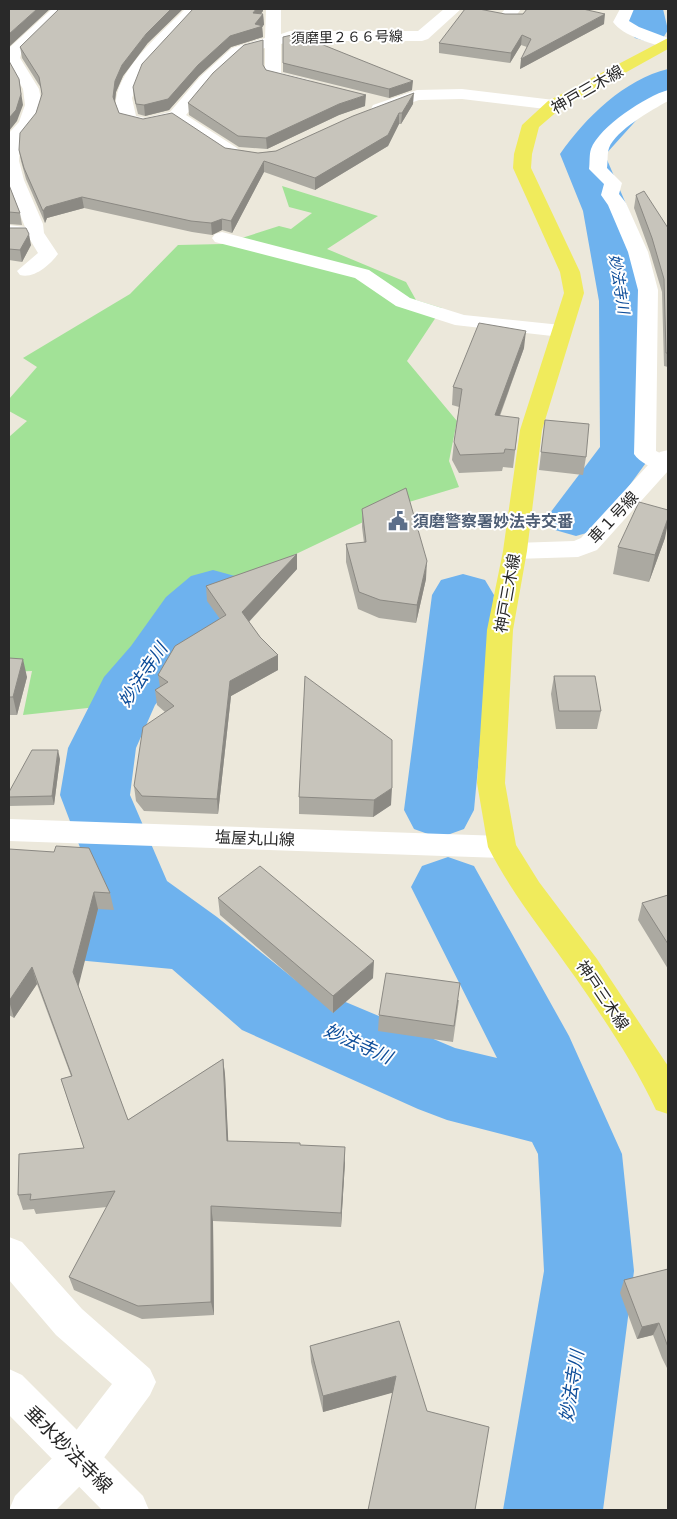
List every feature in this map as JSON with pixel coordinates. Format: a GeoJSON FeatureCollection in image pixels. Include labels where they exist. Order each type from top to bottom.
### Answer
{"type":"FeatureCollection","features":[{"type":"Feature","properties":{"kind":"main road","name":"神戸三木線"},"geometry":{"type":"LineString","coordinates":[[664,1082],[586,968],[528,891],[502,847],[491,783],[500,630],[515,551],[531,430],[574,293],[570,272],[522,168],[523,154],[531,125],[554,105],[668,43]]}},
{"type":"Feature","properties":{"kind":"street"},"geometry":{"type":"LineString","coordinates":[[27,271],[48,254],[35,233],[34,224],[12,176],[9,150],[15,135],[16,126],[27,123],[32,109],[34,92],[12,58],[14,52],[60,9]]}},
{"type":"Feature","properties":{"kind":"street"},"geometry":{"type":"LineString","coordinates":[[193,9],[133,74],[124,98],[128,118],[145,123],[176,116],[233,154],[249,156]]}},
{"type":"Feature","properties":{"kind":"street"},"geometry":{"type":"LineString","coordinates":[[273,9],[271,42],[273,76],[318,87]]}},
{"type":"Feature","properties":{"kind":"street","name":"須磨里２６６号線"},"geometry":{"type":"LineString","coordinates":[[176,116],[206,80],[238,52],[290,36],[422,36],[453,9]]}},
{"type":"Feature","properties":{"kind":"street"},"geometry":{"type":"LineString","coordinates":[[603,15],[624,14],[621,22],[633,30],[668,43]]}},
{"type":"Feature","properties":{"kind":"street"},"geometry":{"type":"LineString","coordinates":[[9,79],[28,80]]}},
{"type":"Feature","properties":{"kind":"street"},"geometry":{"type":"LineString","coordinates":[[363,106],[390,105],[418,94],[462,94],[554,105]]}},
{"type":"Feature","properties":{"kind":"street"},"geometry":{"type":"LineString","coordinates":[[666,460],[645,454],[648,290],[638,252],[616,202],[610,195],[613,183],[598,169],[600,148],[622,125],[657,100],[668,95]]}},
{"type":"Feature","properties":{"kind":"street"},"geometry":{"type":"LineString","coordinates":[[9,231],[35,233]]}},
{"type":"Feature","properties":{"kind":"street"},"geometry":{"type":"LineString","coordinates":[[222,238],[362,274],[403,302],[462,321],[561,331]]}},
{"type":"Feature","properties":{"kind":"street","name":"車１号線"},"geometry":{"type":"LineString","coordinates":[[515,551],[578,549],[589,544],[666,460]]}},
{"type":"Feature","properties":{"kind":"street","name":"塩屋丸山線"},"geometry":{"type":"LineString","coordinates":[[9,830],[502,847]]}},
{"type":"Feature","properties":{"kind":"street"},"geometry":{"type":"LineString","coordinates":[[9,1254],[69,1322],[138,1382],[78,1460],[29,1510]]}},
{"type":"Feature","properties":{"kind":"street","name":"垂水妙法寺線"},"geometry":{"type":"LineString","coordinates":[[9,1388],[129,1510]]}},
{"type":"Feature","properties":{"kind":"green space"},"geometry":{"type":"Polygon","coordinates":[[[282,186],[378,216],[327,249],[406,282],[416,300],[442,308],[407,361],[457,421],[449,461],[459,487],[399,505],[252,575],[202,603],[143,702],[23,715],[32,671],[9,672],[9,437],[27,421],[9,411],[9,399],[37,367],[23,358],[130,294],[178,245],[223,244],[279,226],[291,229],[312,213],[289,207],[282,186]]]}},
{"type":"Feature","properties":{"kind":"building"},"geometry":{"type":"Polygon","coordinates":[[[9,9],[37,9],[9,34],[9,9]]]}},
{"type":"Feature","properties":{"kind":"building"},"geometry":{"type":"Polygon","coordinates":[[[59,9],[171,9],[146,34],[122,65],[115,81],[113,97],[119,113],[143,119],[172,113],[225,148],[258,153],[276,151],[353,116],[414,93],[402,113],[399,113],[388,135],[315,178],[264,161],[231,221],[222,219],[211,223],[191,221],[82,197],[46,207],[43,211],[24,168],[19,150],[20,133],[36,113],[42,94],[39,77],[20,47],[59,9]]]}},
{"type":"Feature","properties":{"kind":"building"},"geometry":{"type":"Polygon","coordinates":[[[193,9],[256,9],[253,13],[263,14],[255,24],[263,26],[230,36],[198,65],[168,99],[144,105],[136,104],[133,87],[142,64],[193,9]]]}},
{"type":"Feature","properties":{"kind":"building"},"geometry":{"type":"Polygon","coordinates":[[[465,9],[479,9],[505,14],[523,14],[527,9],[583,9],[605,14],[521,59],[531,39],[522,35],[511,53],[439,43],[465,9]]]}},
{"type":"Feature","properties":{"kind":"building"},"geometry":{"type":"Polygon","coordinates":[[[296,34],[413,81],[389,89],[283,63],[283,37],[296,34]]]}},
{"type":"Feature","properties":{"kind":"building"},"geometry":{"type":"Polygon","coordinates":[[[263,40],[263,65],[266,70],[366,95],[339,104],[266,138],[238,136],[188,103],[213,73],[244,45],[263,40]]]}},
{"type":"Feature","properties":{"kind":"building"},"geometry":{"type":"Polygon","coordinates":[[[9,61],[19,79],[21,94],[16,110],[9,118],[9,61]]]}},
{"type":"Feature","properties":{"kind":"building"},"geometry":{"type":"Polygon","coordinates":[[[9,185],[20,213],[9,212],[9,185]]]}},
{"type":"Feature","properties":{"kind":"building"},"geometry":{"type":"Polygon","coordinates":[[[644,191],[668,228],[668,353],[666,353],[664,279],[652,238],[636,195],[644,191]]]}},
{"type":"Feature","properties":{"kind":"building"},"geometry":{"type":"Polygon","coordinates":[[[9,228],[26,228],[29,234],[20,250],[9,249],[9,228]]]}},
{"type":"Feature","properties":{"kind":"building"},"geometry":{"type":"Polygon","coordinates":[[[479,323],[526,331],[495,415],[519,418],[515,450],[505,449],[504,453],[460,455],[454,442],[462,389],[453,387],[479,323]]]}},
{"type":"Feature","properties":{"kind":"building"},"geometry":{"type":"Polygon","coordinates":[[[545,420],[589,424],[586,457],[541,452],[545,420]]]}},
{"type":"Feature","properties":{"kind":"building"},"geometry":{"type":"Polygon","coordinates":[[[406,488],[427,561],[417,605],[380,600],[359,592],[346,544],[366,542],[362,509],[406,488]]]}},
{"type":"Feature","properties":{"kind":"building"},"geometry":{"type":"Polygon","coordinates":[[[639,502],[668,510],[668,518],[655,555],[618,547],[639,502]]]}},
{"type":"Feature","properties":{"kind":"building"},"geometry":{"type":"Polygon","coordinates":[[[297,554],[242,612],[260,637],[278,655],[230,681],[217,799],[142,796],[134,786],[143,727],[174,706],[155,690],[168,682],[158,675],[175,646],[226,615],[206,586],[297,554]]]}},
{"type":"Feature","properties":{"kind":"building"},"geometry":{"type":"Polygon","coordinates":[[[9,658],[23,659],[13,697],[9,697],[9,658]]]}},
{"type":"Feature","properties":{"kind":"building"},"geometry":{"type":"Polygon","coordinates":[[[305,676],[392,740],[392,788],[374,800],[299,797],[305,676]]]}},
{"type":"Feature","properties":{"kind":"building"},"geometry":{"type":"Polygon","coordinates":[[[554,676],[595,676],[601,711],[559,711],[554,676]]]}},
{"type":"Feature","properties":{"kind":"building"},"geometry":{"type":"Polygon","coordinates":[[[32,750],[58,750],[52,796],[9,797],[9,792],[32,750]]]}},
{"type":"Feature","properties":{"kind":"building"},"geometry":{"type":"Polygon","coordinates":[[[56,846],[89,848],[110,893],[94,892],[73,972],[128,1120],[223,1059],[227,1141],[300,1143],[300,1145],[345,1147],[341,1213],[211,1206],[211,1302],[138,1306],[69,1277],[115,1191],[30,1200],[31,1194],[18,1195],[19,1154],[84,1148],[61,1079],[72,1076],[32,967],[9,1001],[9,849],[54,852],[56,846]]]}},
{"type":"Feature","properties":{"kind":"building"},"geometry":{"type":"Polygon","coordinates":[[[260,866],[374,961],[333,996],[218,898],[260,866]]]}},
{"type":"Feature","properties":{"kind":"building"},"geometry":{"type":"Polygon","coordinates":[[[668,895],[668,944],[642,903],[668,895]]]}},
{"type":"Feature","properties":{"kind":"building"},"geometry":{"type":"Polygon","coordinates":[[[386,973],[460,983],[454,1026],[379,1015],[386,973]]]}},
{"type":"Feature","properties":{"kind":"building"},"geometry":{"type":"Polygon","coordinates":[[[668,1269],[668,1347],[659,1323],[642,1327],[624,1280],[668,1269]]]}},
{"type":"Feature","properties":{"kind":"building"},"geometry":{"type":"Polygon","coordinates":[[[399,1321],[427,1411],[489,1427],[475,1510],[368,1510],[396,1376],[323,1396],[310,1346],[399,1321]]]}},
{"type":"Feature","properties":{"kind":"waterway"},"geometry":{"type":"LineString","coordinates":[[644,9],[649,30]]}},
{"type":"Feature","properties":{"kind":"waterway","name":"妙法寺川"},"geometry":{"type":"LineString","coordinates":[[576,517],[628,449],[624,301],[606,211],[582,154],[626,106],[668,81]]}},
{"type":"Feature","properties":{"kind":"waterway","name":"妙法寺川"},"geometry":{"type":"LineString","coordinates":[[190,939],[138,901],[95,795],[102,748],[127,694],[154,662],[188,612],[213,591]]}},
{"type":"Feature","properties":{"kind":"waterway"},"geometry":{"type":"LineString","coordinates":[[439,810],[463,595]]}},
{"type":"Feature","properties":{"kind":"waterway"},"geometry":{"type":"LineString","coordinates":[[448,887],[540,1062],[560,1111]]}},
{"type":"Feature","properties":{"kind":"waterway"},"geometry":{"type":"LineString","coordinates":[[9,928],[55,927],[190,939]]}},
{"type":"Feature","properties":{"kind":"waterway","name":"妙法寺川"},"geometry":{"type":"LineString","coordinates":[[190,939],[270,1006],[447,1083],[560,1111]]}},
{"type":"Feature","properties":{"kind":"waterway","name":"妙法寺川"},"geometry":{"type":"LineString","coordinates":[[553,1510],[589,1271],[580,1154],[560,1111]]}},
{"type":"Feature","properties":{"kind":"place","name":"須磨警察署妙法寺交番"},"geometry":{"type":"Point","coordinates":[398,521]}}]}
